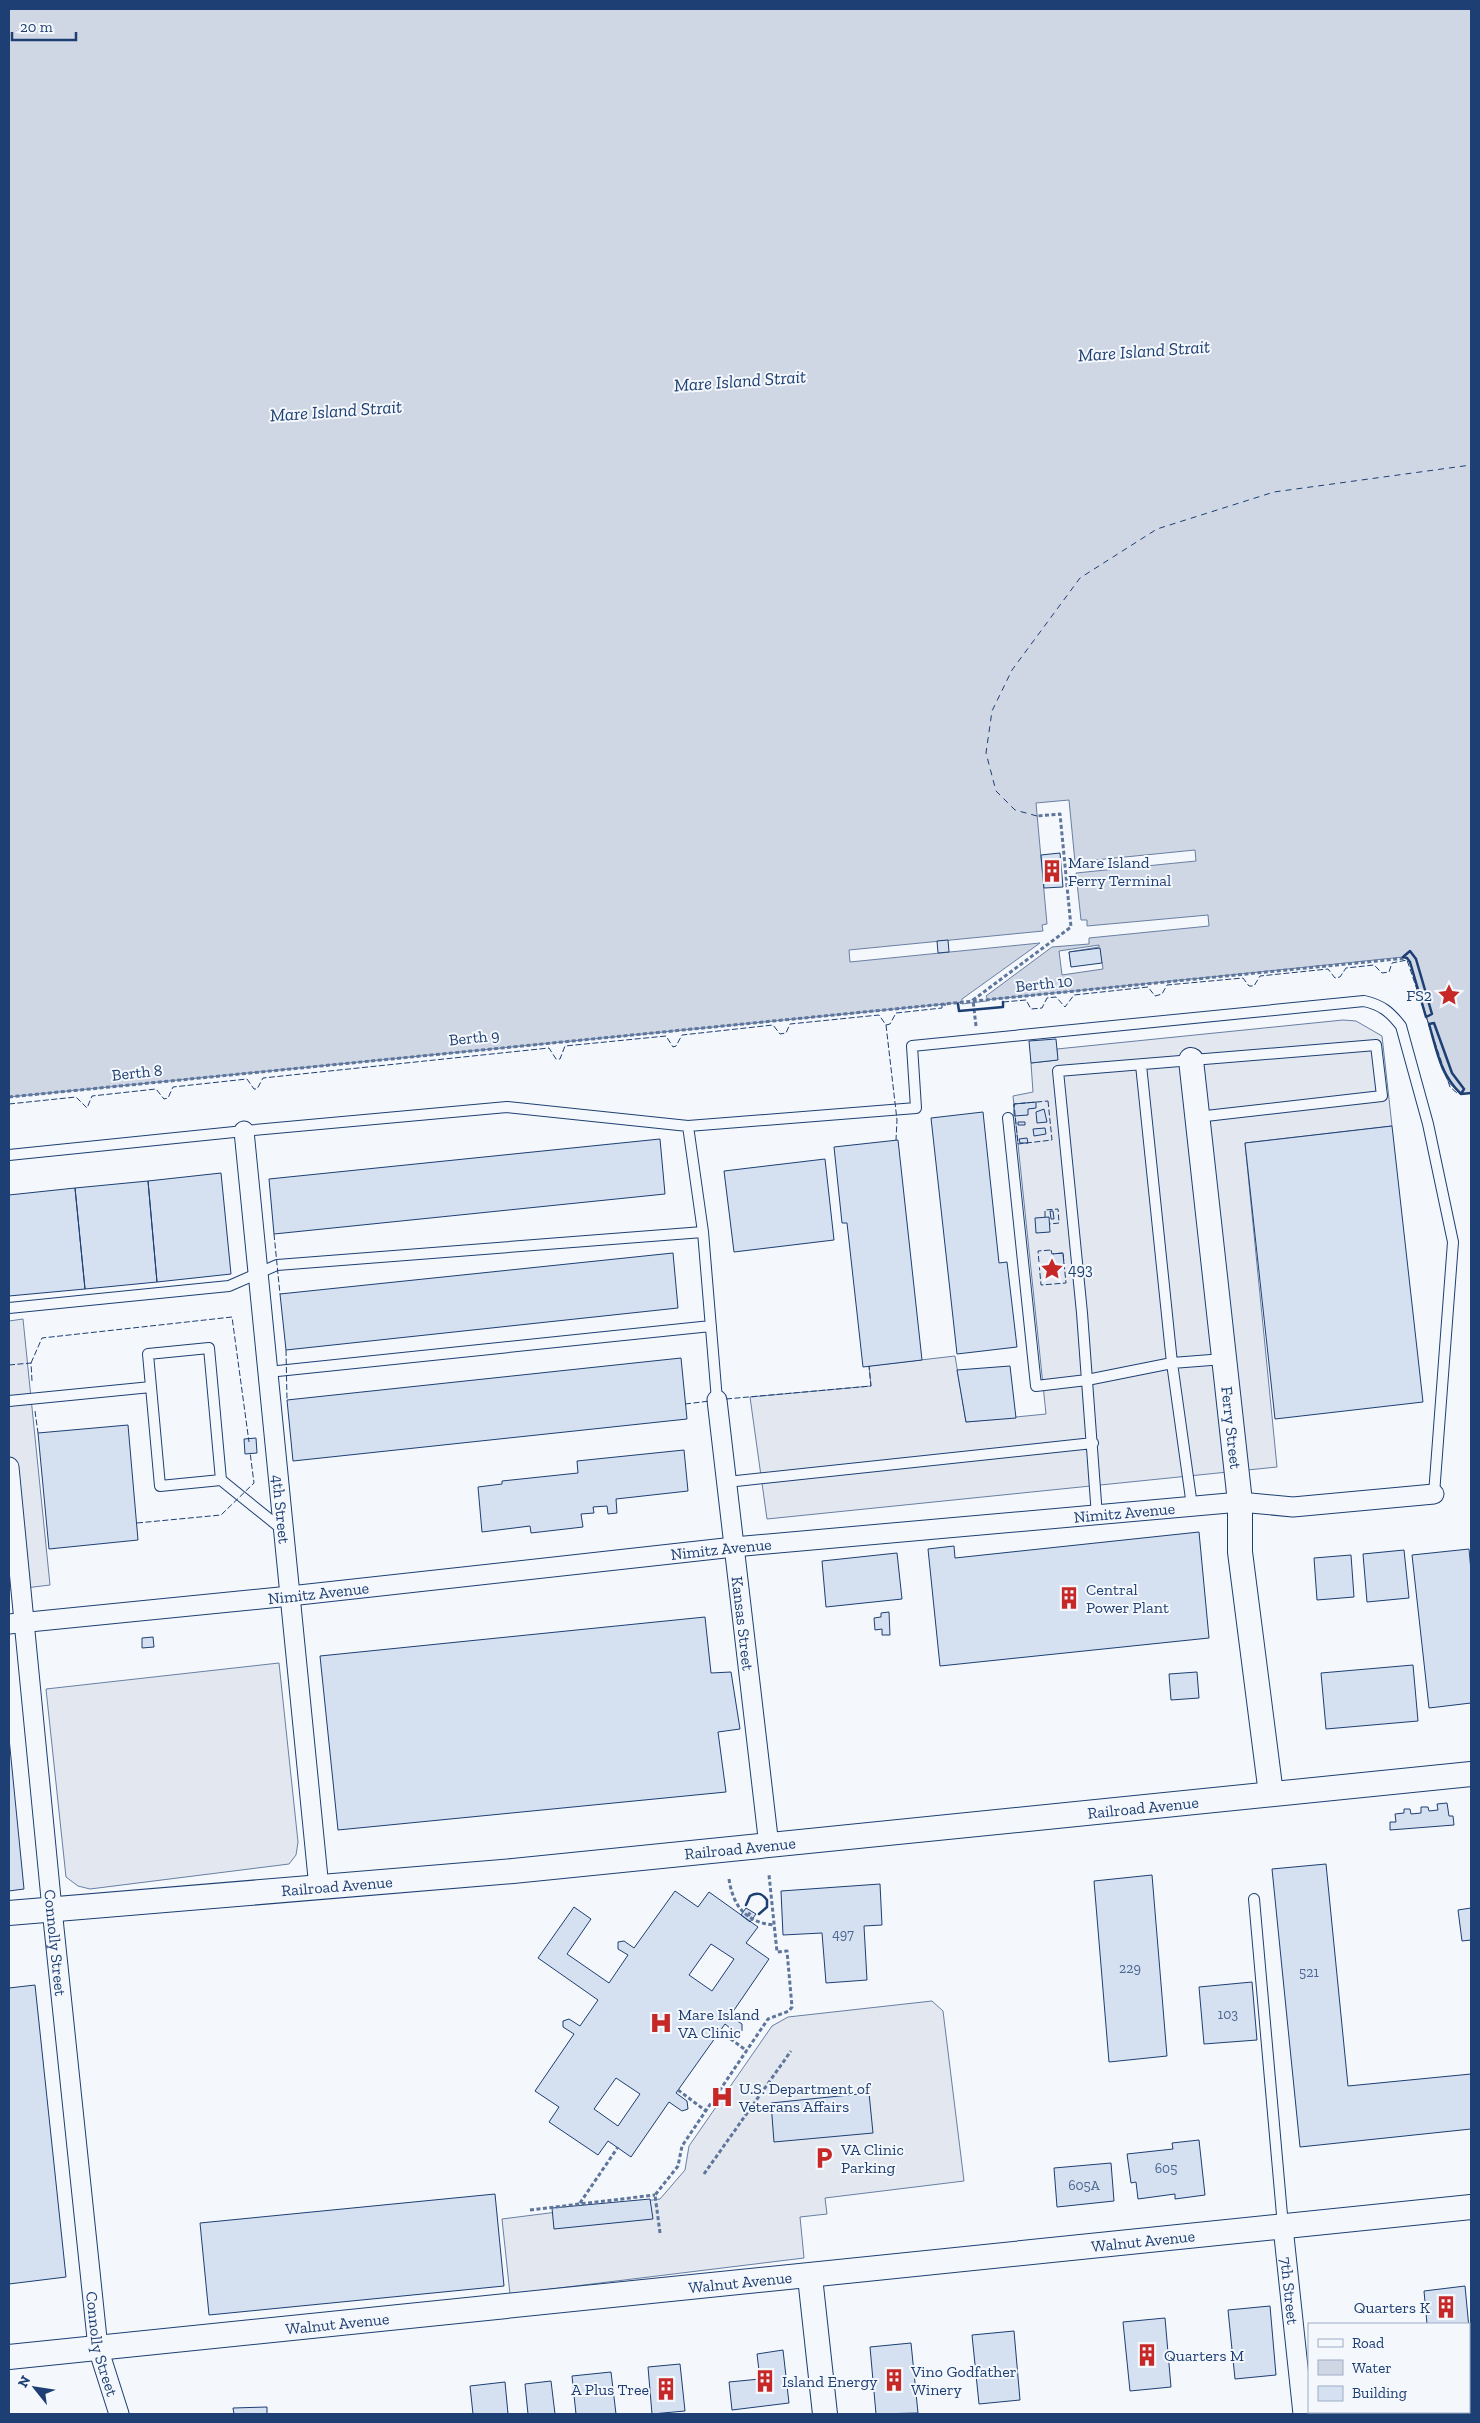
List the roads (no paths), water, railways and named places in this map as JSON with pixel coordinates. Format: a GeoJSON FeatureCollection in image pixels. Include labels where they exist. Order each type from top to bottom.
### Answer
{"type":"FeatureCollection","features":[{"type":"Feature","properties":{"kind":"street","name":"Ferry Street"},"geometry":{"type":"LineString","coordinates":[[1191,1060],[1240,1502],[1240,1552],[1271,1794]]}},
{"type":"Feature","properties":{"kind":"street","name":"4th Street"},"geometry":{"type":"LineString","coordinates":[[244,1130],[256,1274],[268,1372],[319,1888]]}},
{"type":"Feature","properties":{"kind":"street","name":"Kansas Street"},"geometry":{"type":"LineString","coordinates":[[717,1400],[769,1846]]}},
{"type":"Feature","properties":{"kind":"street","name":"Connolly Street"},"geometry":{"type":"LineString","coordinates":[[9,1467],[16,1623],[52,1909],[98,2348],[119,2414]]}},
{"type":"Feature","properties":{"kind":"street","name":"Nimitz Avenue"},"geometry":{"type":"LineString","coordinates":[[16,1623],[290,1596],[734,1548],[1192,1506],[1240,1502],[1293,1507],[1434,1494]]}},
{"type":"Feature","properties":{"kind":"street","name":"Railroad Avenue"},"geometry":{"type":"LineString","coordinates":[[9,1913],[319,1888],[769,1846],[1471,1774]]}},
{"type":"Feature","properties":{"kind":"street","name":"Walnut Avenue"},"geometry":{"type":"LineString","coordinates":[[9,2357],[1471,2207]]}},
{"type":"Feature","properties":{"kind":"street","name":"7th Street"},"geometry":{"type":"LineString","coordinates":[[1283,2227],[1302,2414]]}},
{"type":"Feature","properties":{"kind":"street"},"geometry":{"type":"LineString","coordinates":[[810,2276],[825,2414]]}},
{"type":"Feature","properties":{"kind":"lane"},"geometry":{"type":"LineString","coordinates":[[9,1155],[244,1130],[507,1107],[688,1126],[916,1108],[912,1046],[1364,1000],[1379,1005],[1391,1013],[1401,1026],[1428,1124],[1453,1242],[1434,1494]]}},
{"type":"Feature","properties":{"kind":"lane"},"geometry":{"type":"LineString","coordinates":[[1097,1516],[1093,1443],[1058,1071],[1376,1045],[1382,1096],[1197,1117]]}},
{"type":"Feature","properties":{"kind":"lane"},"geometry":{"type":"LineString","coordinates":[[1141,1065],[1172,1363],[1192,1506]]}},
{"type":"Feature","properties":{"kind":"lane"},"geometry":{"type":"LineString","coordinates":[[1008,1118],[1036,1386],[1087,1380],[1172,1363],[1224,1359]]}},
{"type":"Feature","properties":{"kind":"lane"},"geometry":{"type":"LineString","coordinates":[[688,1126],[703,1232],[717,1400]]}},
{"type":"Feature","properties":{"kind":"lane"},"geometry":{"type":"LineString","coordinates":[[9,1308],[229,1286],[277,1265],[703,1232]]}},
{"type":"Feature","properties":{"kind":"lane"},"geometry":{"type":"LineString","coordinates":[[268,1372],[711,1326]]}},
{"type":"Feature","properties":{"kind":"lane"},"geometry":{"type":"LineString","coordinates":[[221,1480],[209,1348],[148,1354],[160,1486],[221,1480],[283,1530]]}},
{"type":"Feature","properties":{"kind":"lane"},"geometry":{"type":"LineString","coordinates":[[9,1402],[151,1387]]}},
{"type":"Feature","properties":{"kind":"lane"},"geometry":{"type":"LineString","coordinates":[[726,1482],[1093,1443]]}},
{"type":"Feature","properties":{"kind":"lane"},"geometry":{"type":"LineString","coordinates":[[1254,1899],[1283,2227]]}},
{"type":"Feature","properties":{"kind":"water","name":"Mare Island Strait"},"geometry":{"type":"Polygon","coordinates":[[[9,9],[1471,9],[1471,1093],[1461,1094],[1449,1083],[1442,1069],[1410,962],[1407,958],[1403,957],[9,1097],[9,9]]]}},
{"type":"Feature","properties":{"kind":"place","name":"Mare Island Ferry Terminal"},"geometry":{"type":"Point","coordinates":[1052,871]}},
{"type":"Feature","properties":{"kind":"place","name":"FS2"},"geometry":{"type":"Point","coordinates":[1449,995]}},
{"type":"Feature","properties":{"kind":"place","name":"493"},"geometry":{"type":"Point","coordinates":[1052,1269]}},
{"type":"Feature","properties":{"kind":"place","name":"Central Power Plant"},"geometry":{"type":"Point","coordinates":[1069,1598]}},
{"type":"Feature","properties":{"kind":"place","name":"Mare Island VA Clinic"},"geometry":{"type":"Point","coordinates":[661,2023]}},
{"type":"Feature","properties":{"kind":"place","name":"U.S. Department of Veterans Affairs"},"geometry":{"type":"Point","coordinates":[722,2097]}},
{"type":"Feature","properties":{"kind":"place","name":"VA Clinic Parking"},"geometry":{"type":"Point","coordinates":[824,2158]}},
{"type":"Feature","properties":{"kind":"place","name":"Quarters K"},"geometry":{"type":"Point","coordinates":[1446,2307]}},
{"type":"Feature","properties":{"kind":"place","name":"Quarters M"},"geometry":{"type":"Point","coordinates":[1147,2355]}},
{"type":"Feature","properties":{"kind":"place","name":"Vino Godfather Winery"},"geometry":{"type":"Point","coordinates":[894,2380]}},
{"type":"Feature","properties":{"kind":"place","name":"Island Energy"},"geometry":{"type":"Point","coordinates":[765,2381]}},
{"type":"Feature","properties":{"kind":"place","name":"A Plus Tree"},"geometry":{"type":"Point","coordinates":[666,2389]}}]}
